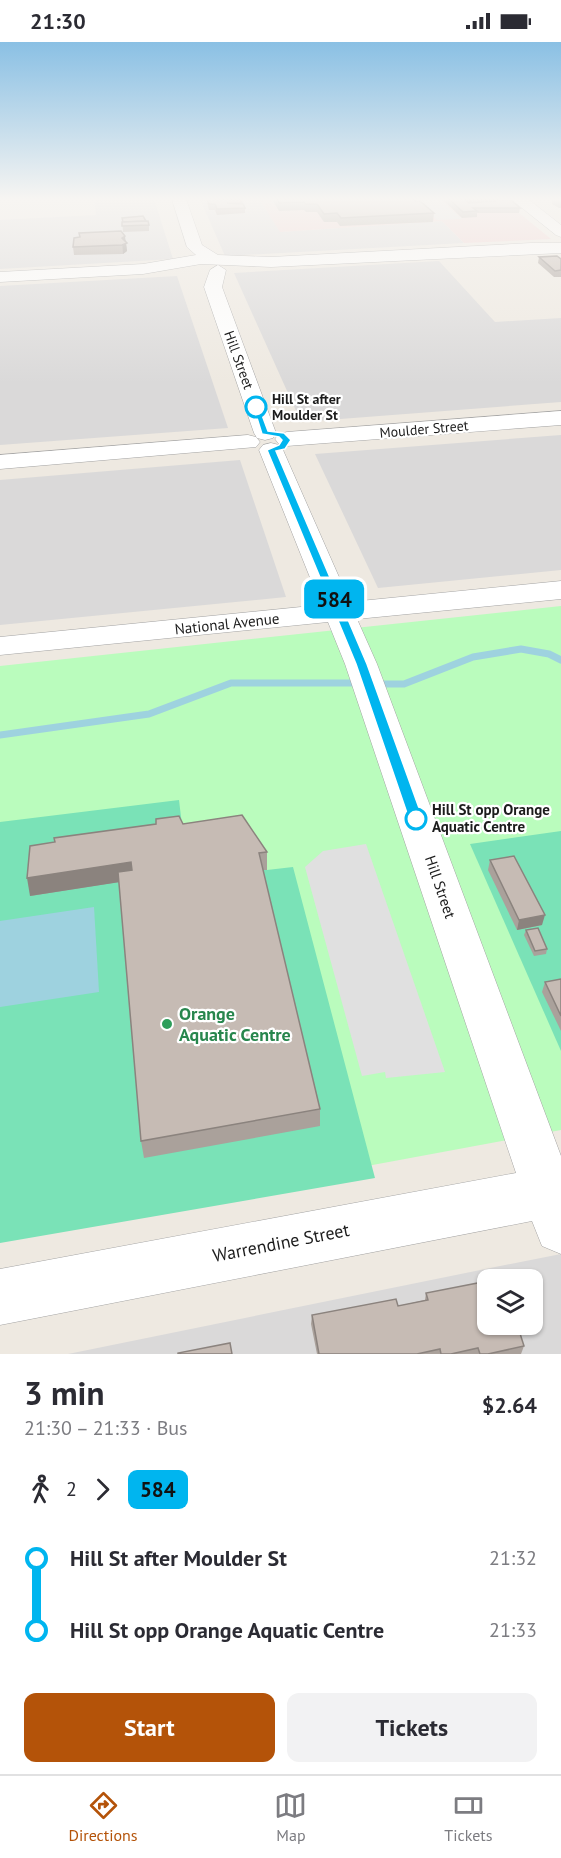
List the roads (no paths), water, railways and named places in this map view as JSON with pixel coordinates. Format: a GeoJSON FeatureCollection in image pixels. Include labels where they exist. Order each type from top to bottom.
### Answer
{"type":"FeatureCollection","features":[{"type":"Feature","properties":{"kind":"street"},"geometry":{"type":"LineString","coordinates":[[0,277],[190,263],[218,269],[304,260]]}},
{"type":"Feature","properties":{"kind":"street","name":"Hill Street"},"geometry":{"type":"LineString","coordinates":[[190,263],[218,269],[268,441],[365,675],[557,1203]]}},
{"type":"Feature","properties":{"kind":"street","name":"Moulder Street"},"geometry":{"type":"LineString","coordinates":[[0,462],[561,418]]}},
{"type":"Feature","properties":{"kind":"street","name":"National Avenue"},"geometry":{"type":"LineString","coordinates":[[0,646],[561,590]]}},
{"type":"Feature","properties":{"kind":"street","name":"Warrendine Street"},"geometry":{"type":"LineString","coordinates":[[0,1297],[557,1203]]}},
{"type":"Feature","properties":{"kind":"water"},"geometry":{"type":"Polygon","coordinates":[[[94,907],[99,992],[0,1007],[0,921],[94,907]]]}},
{"type":"Feature","properties":{"kind":"waterway"},"geometry":{"type":"LineString","coordinates":[[377,684],[404,684],[473,657],[521,649],[549,654],[561,660]]}},
{"type":"Feature","properties":{"kind":"waterway"},"geometry":{"type":"LineString","coordinates":[[0,735],[149,714],[231,683],[359,683]]}},
{"type":"Feature","properties":{"kind":"place","name":"Hill St after Moulder St"},"geometry":{"type":"Point","coordinates":[256,407]}},
{"type":"Feature","properties":{"kind":"place","name":"Hill St opp Orange Aquatic Centre"},"geometry":{"type":"Point","coordinates":[416,819]}},
{"type":"Feature","properties":{"kind":"place","name":"Orange Aquatic Centre"},"geometry":{"type":"Point","coordinates":[167,1024]}}]}
